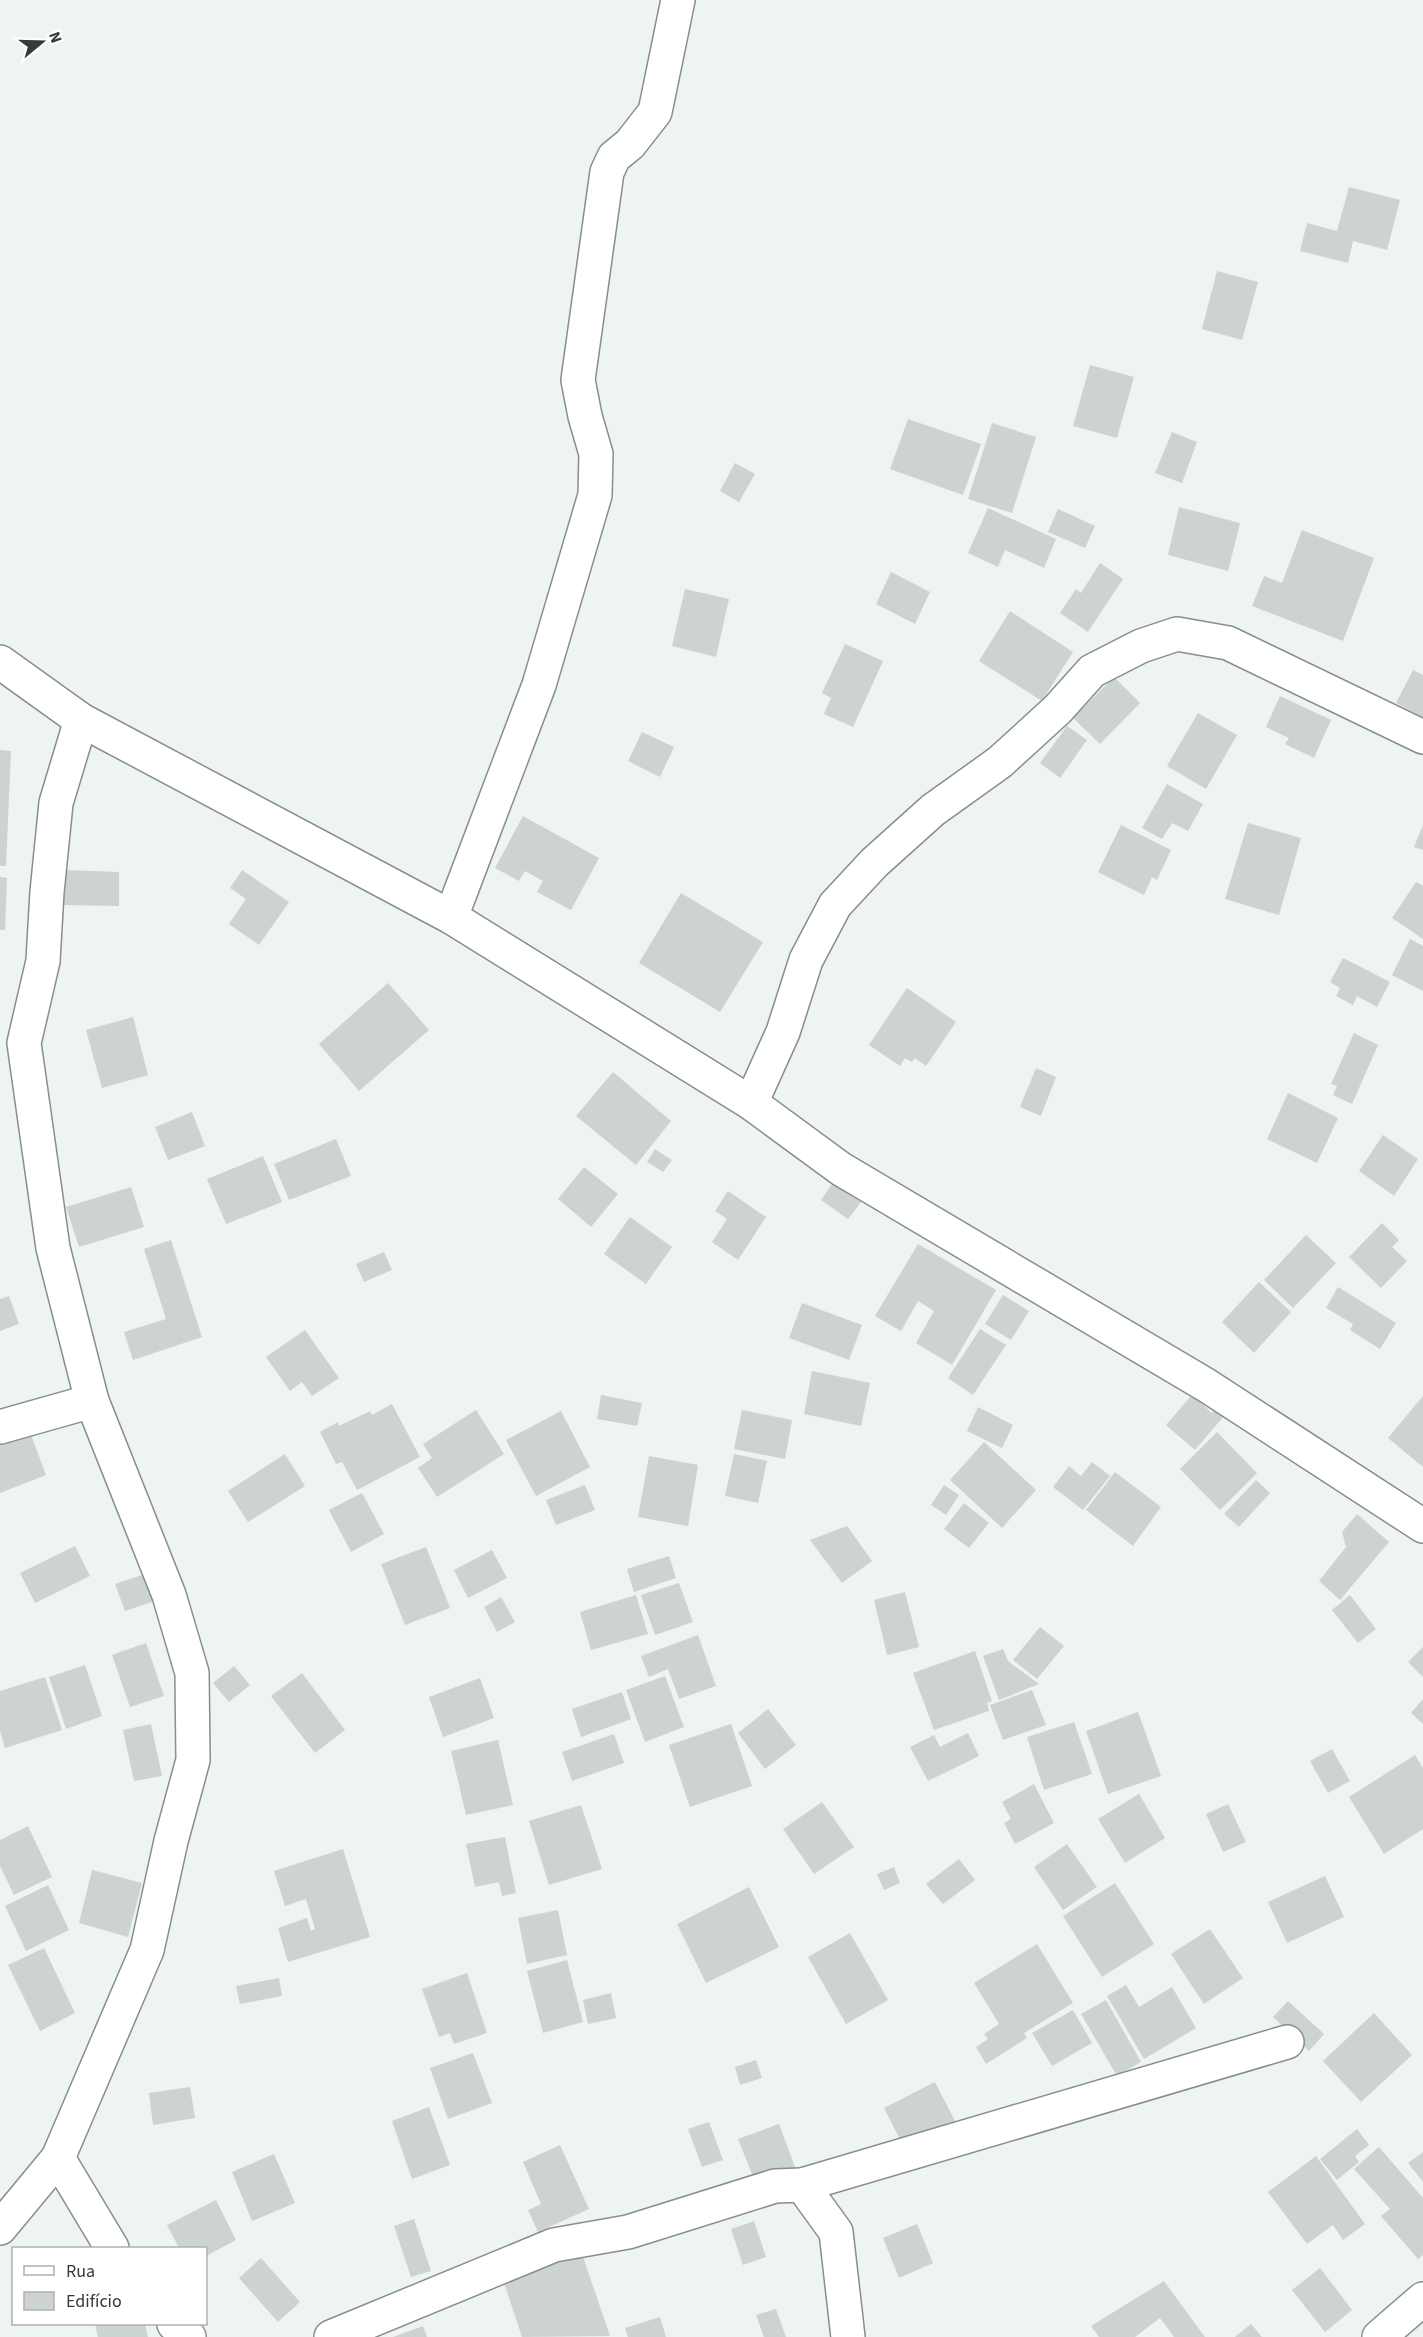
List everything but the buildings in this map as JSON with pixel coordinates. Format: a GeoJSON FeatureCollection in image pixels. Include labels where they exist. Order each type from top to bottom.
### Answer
{"type":"FeatureCollection","features":[{"type":"Feature","properties":{"kind":"street"},"geometry":{"type":"LineString","coordinates":[[452,917],[539,685],[595,495],[596,454],[578,380],[607,172],[614,157],[630,144],[655,112],[678,0]]}},
{"type":"Feature","properties":{"kind":"street"},"geometry":{"type":"LineString","coordinates":[[751,1103],[783,1032],[806,960],[835,905],[874,863],[933,810],[1000,762],[1058,709],[1092,671],[1141,646],[1177,634],[1227,643],[1423,737]]}},
{"type":"Feature","properties":{"kind":"street"},"geometry":{"type":"LineString","coordinates":[[0,662],[81,720],[452,917],[751,1103],[841,1169],[1206,1385],[1423,1526]]}},
{"type":"Feature","properties":{"kind":"street"},"geometry":{"type":"LineString","coordinates":[[0,2228],[58,2158],[147,1950],[171,1841],[193,1760],[192,1673],[169,1594],[92,1401],[53,1248],[24,1043],[43,962],[56,803],[81,720]]}},
{"type":"Feature","properties":{"kind":"street"},"geometry":{"type":"LineString","coordinates":[[0,1427],[92,1401]]}},
{"type":"Feature","properties":{"kind":"street"},"geometry":{"type":"LineString","coordinates":[[331,2337],[554,2246],[628,2232],[775,2186],[802,2185],[1287,2042]]}},
{"type":"Feature","properties":{"kind":"street"},"geometry":{"type":"LineString","coordinates":[[58,2158],[111,2247]]}},
{"type":"Feature","properties":{"kind":"street"},"geometry":{"type":"LineString","coordinates":[[802,2185],[836,2232],[848,2337]]}},
{"type":"Feature","properties":{"kind":"street"},"geometry":{"type":"LineString","coordinates":[[1379,2337],[1420,2310]]}},
{"type":"Feature","properties":{"kind":"street"},"geometry":{"type":"LineString","coordinates":[[175,2325],[189,2337]]}}]}
